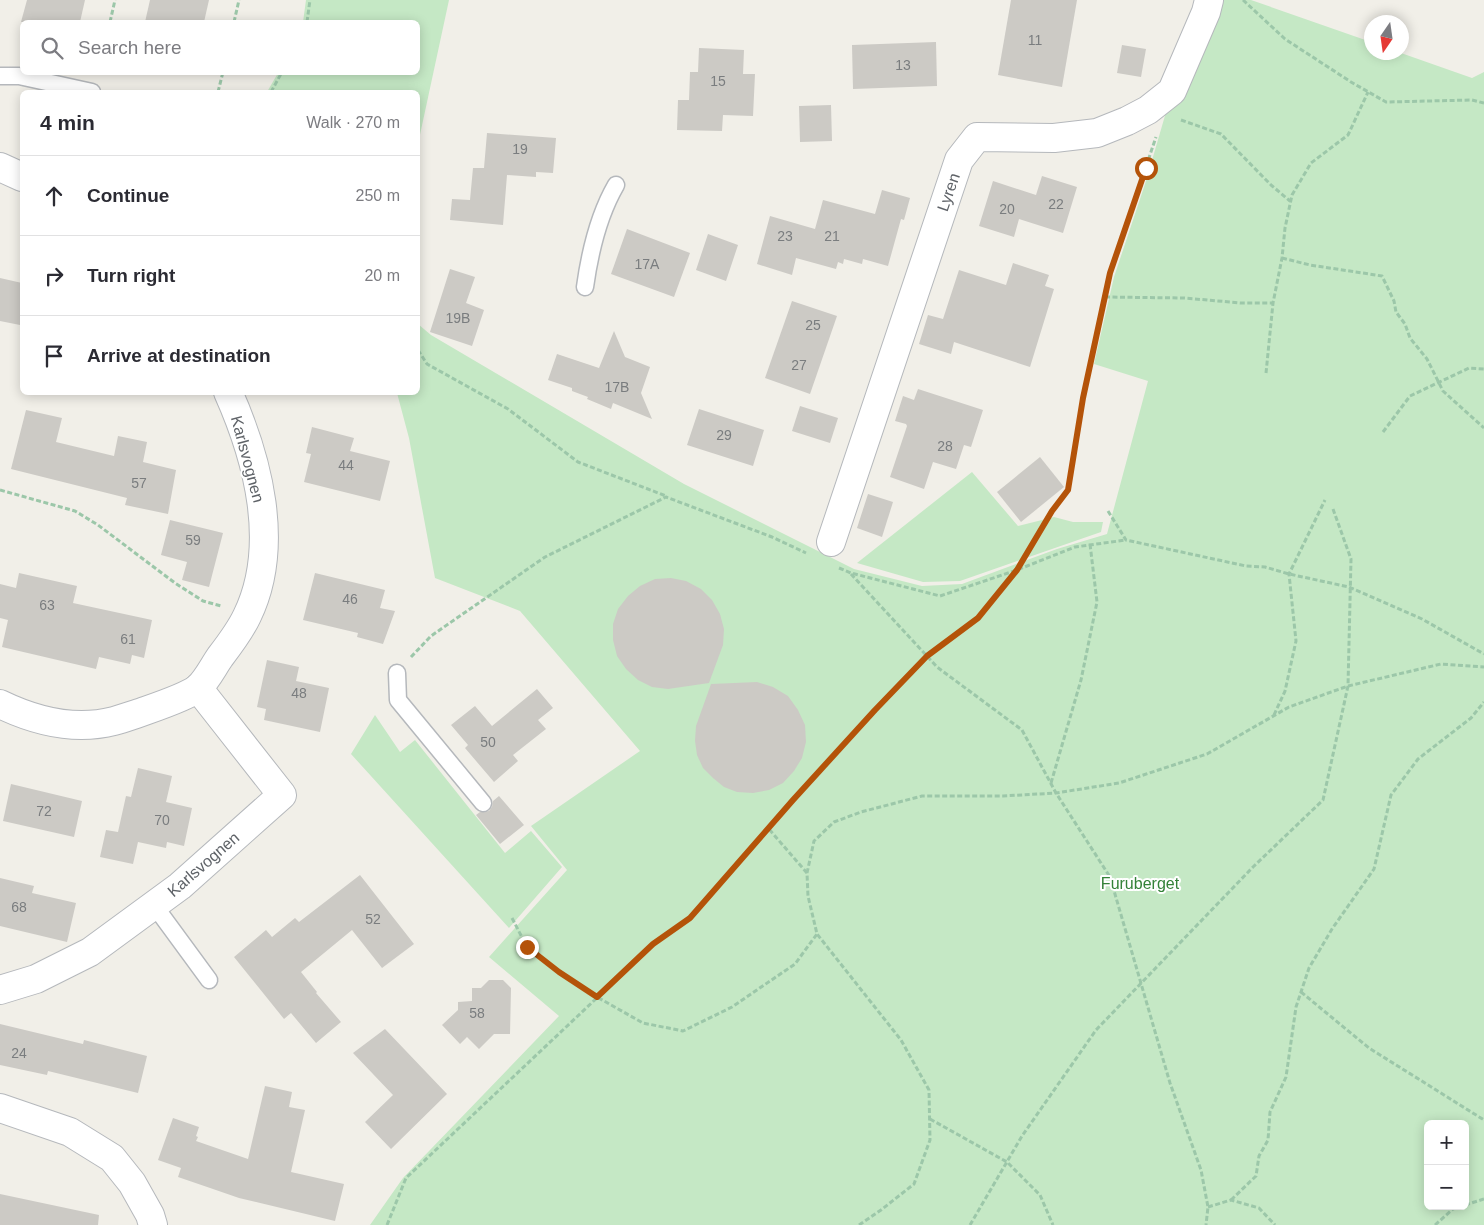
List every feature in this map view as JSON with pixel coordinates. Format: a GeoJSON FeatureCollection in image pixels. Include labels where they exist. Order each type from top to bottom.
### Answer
{"type":"FeatureCollection","features":[{"type":"Feature","properties":{"kind":"street","name":"Lyren"},"geometry":{"type":"LineString","coordinates":[[824,554],[959,160],[977,137],[1054,138],[1097,133],[1148,110],[1172,91],[1206,12],[1209,0]]}},
{"type":"Feature","properties":{"kind":"street"},"geometry":{"type":"LineString","coordinates":[[0,167],[20,176]]}},
{"type":"Feature","properties":{"kind":"street","name":"Karlsvognen"},"geometry":{"type":"LineString","coordinates":[[0,704],[22,715],[40,720],[66,724],[113,722],[168,703],[198,688],[236,636],[248,614],[260,580],[263,526],[262,503],[248,445],[229,395]]}},
{"type":"Feature","properties":{"kind":"street","name":"Karlsvognen"},"geometry":{"type":"LineString","coordinates":[[0,990],[36,979],[90,952],[180,886],[282,795],[198,688]]}},
{"type":"Feature","properties":{"kind":"street"},"geometry":{"type":"LineString","coordinates":[[0,1108],[70,1132],[112,1158],[132,1183],[150,1215],[153,1225]]}},
{"type":"Feature","properties":{"kind":"lane"},"geometry":{"type":"LineString","coordinates":[[0,79],[19,76],[83,90]]}},
{"type":"Feature","properties":{"kind":"lane"},"geometry":{"type":"LineString","coordinates":[[585,287],[589,259],[597,228],[607,200],[616,185]]}},
{"type":"Feature","properties":{"kind":"lane"},"geometry":{"type":"LineString","coordinates":[[397,672],[398,700],[484,803]]}},
{"type":"Feature","properties":{"kind":"lane"},"geometry":{"type":"LineString","coordinates":[[154,905],[209,980]]}},
{"type":"Feature","properties":{"kind":"path"},"geometry":{"type":"LineString","coordinates":[[110,20],[115,0]]}},
{"type":"Feature","properties":{"kind":"path"},"geometry":{"type":"LineString","coordinates":[[234,20],[239,0]]}},
{"type":"Feature","properties":{"kind":"path"},"geometry":{"type":"LineString","coordinates":[[307,20],[310,0]]}},
{"type":"Feature","properties":{"kind":"path"},"geometry":{"type":"LineString","coordinates":[[1243,0],[1285,39],[1386,102],[1472,100],[1484,104]]}},
{"type":"Feature","properties":{"kind":"path"},"geometry":{"type":"LineString","coordinates":[[218,90],[222,75]]}},
{"type":"Feature","properties":{"kind":"path"},"geometry":{"type":"LineString","coordinates":[[272,90],[280,75]]}},
{"type":"Feature","properties":{"kind":"path"},"geometry":{"type":"LineString","coordinates":[[1266,373],[1273,303],[1292,195],[1311,163],[1348,135],[1368,92]]}},
{"type":"Feature","properties":{"kind":"path"},"geometry":{"type":"LineString","coordinates":[[1180,120],[1221,134],[1290,202]]}},
{"type":"Feature","properties":{"kind":"path"},"geometry":{"type":"LineString","coordinates":[[387,1225],[406,1178],[653,944],[690,918],[812,779],[927,656],[978,618],[1017,570],[1052,511],[1068,490],[1083,398],[1110,273],[1158,132]]}},
{"type":"Feature","properties":{"kind":"path"},"geometry":{"type":"LineString","coordinates":[[1282,258],[1310,266],[1382,276],[1394,300],[1396,312],[1405,324],[1410,338],[1427,359],[1442,391],[1484,428]]}},
{"type":"Feature","properties":{"kind":"path"},"geometry":{"type":"LineString","coordinates":[[1105,297],[1184,298],[1241,303],[1273,303]]}},
{"type":"Feature","properties":{"kind":"path"},"geometry":{"type":"LineString","coordinates":[[420,353],[427,364],[508,409],[578,462],[772,537],[824,554],[851,574],[937,666],[1022,730],[1056,793],[1110,877],[1170,1083],[1201,1170],[1208,1207],[1206,1225]]}},
{"type":"Feature","properties":{"kind":"path"},"geometry":{"type":"LineString","coordinates":[[1383,432],[1410,396],[1469,368],[1484,369]]}},
{"type":"Feature","properties":{"kind":"path"},"geometry":{"type":"LineString","coordinates":[[0,490],[75,511],[203,601],[248,614]]}},
{"type":"Feature","properties":{"kind":"path"},"geometry":{"type":"LineString","coordinates":[[397,672],[431,636],[546,557],[666,497]]}},
{"type":"Feature","properties":{"kind":"path"},"geometry":{"type":"LineString","coordinates":[[1274,716],[1285,691],[1296,641],[1289,574],[1325,500]]}},
{"type":"Feature","properties":{"kind":"path"},"geometry":{"type":"LineString","coordinates":[[970,1225],[1022,1136],[1096,1030],[1253,867],[1323,800],[1348,686],[1351,559],[1334,509]]}},
{"type":"Feature","properties":{"kind":"path"},"geometry":{"type":"LineString","coordinates":[[1108,511],[1126,540]]}},
{"type":"Feature","properties":{"kind":"path"},"geometry":{"type":"LineString","coordinates":[[851,574],[940,596],[1017,570],[1075,547],[1126,540],[1246,566],[1265,567],[1349,587],[1422,619],[1484,654]]}},
{"type":"Feature","properties":{"kind":"path"},"geometry":{"type":"LineString","coordinates":[[1051,783],[1081,680],[1097,602],[1090,544]]}},
{"type":"Feature","properties":{"kind":"path"},"geometry":{"type":"LineString","coordinates":[[859,1225],[914,1184],[930,1140],[929,1090],[901,1040],[817,934],[808,896],[808,873],[814,841],[834,822],[861,812],[922,796],[1003,796],[1056,793],[1119,783],[1207,754],[1289,707],[1348,686],[1441,664],[1484,667]]}},
{"type":"Feature","properties":{"kind":"path"},"geometry":{"type":"LineString","coordinates":[[1208,1207],[1231,1200],[1256,1176],[1259,1156],[1268,1140],[1270,1112],[1286,1077],[1296,1007],[1309,968],[1332,929],[1374,869],[1390,795],[1418,759],[1471,718],[1484,702]]}},
{"type":"Feature","properties":{"kind":"path"},"geometry":{"type":"LineString","coordinates":[[768,828],[808,873]]}},
{"type":"Feature","properties":{"kind":"path"},"geometry":{"type":"LineString","coordinates":[[512,918],[527,947],[559,972],[643,1024],[683,1031],[732,1007],[795,964],[817,934]]}},
{"type":"Feature","properties":{"kind":"path"},"geometry":{"type":"LineString","coordinates":[[1301,992],[1369,1048],[1484,1120]]}},
{"type":"Feature","properties":{"kind":"path"},"geometry":{"type":"LineString","coordinates":[[930,1118],[1007,1162],[1040,1195],[1052,1225]]}},
{"type":"Feature","properties":{"kind":"path"},"geometry":{"type":"LineString","coordinates":[[1469,1204],[1484,1199]]}},
{"type":"Feature","properties":{"kind":"path"},"geometry":{"type":"LineString","coordinates":[[1231,1200],[1259,1208],[1275,1225]]}},
{"type":"Feature","properties":{"kind":"path"},"geometry":{"type":"LineString","coordinates":[[1435,1225],[1452,1210]]}},
{"type":"Feature","properties":{"kind":"green space"},"geometry":{"type":"Polygon","coordinates":[[[306,0],[449,0],[420,135],[420,90],[268,90],[277,75],[420,75],[420,20],[303,20],[306,0]]]}},
{"type":"Feature","properties":{"kind":"green space","name":"Furuberget"},"geometry":{"type":"Polygon","coordinates":[[[1215,0],[1251,0],[1364,40],[1364,60],[1409,60],[1409,56],[1472,78],[1484,72],[1484,1225],[370,1225],[403,1178],[559,1016],[489,957],[567,870],[531,826],[640,751],[520,611],[435,578],[409,438],[398,395],[420,395],[420,326],[431,335],[684,484],[854,569],[922,586],[962,584],[1057,549],[1107,534],[1148,381],[1094,364],[1114,277],[1146,181],[1171,95],[1215,0]]]}},
{"type":"Feature","properties":{"kind":"green space"},"geometry":{"type":"Polygon","coordinates":[[[972,472],[1018,526],[1054,517],[1073,522],[1103,522],[1101,532],[960,581],[923,582],[857,563],[972,472]]]}},
{"type":"Feature","properties":{"kind":"green space"},"geometry":{"type":"Polygon","coordinates":[[[375,715],[400,752],[415,740],[505,853],[531,831],[562,867],[509,928],[351,754],[375,715]]]}},
{"type":"Feature","properties":{"kind":"building"},"geometry":{"type":"Polygon","coordinates":[[[27,0],[85,0],[80,20],[22,20],[27,0]]]}},
{"type":"Feature","properties":{"kind":"building"},"geometry":{"type":"Polygon","coordinates":[[[150,0],[209,0],[204,20],[145,20],[150,0]]]}},
{"type":"Feature","properties":{"kind":"building"},"geometry":{"type":"Polygon","coordinates":[[[1011,0],[1077,0],[1062,87],[998,75],[1011,0]]]}},
{"type":"Feature","properties":{"kind":"building"},"geometry":{"type":"Polygon","coordinates":[[[936,42],[937,86],[853,89],[852,45],[936,42]]]}},
{"type":"Feature","properties":{"kind":"building"},"geometry":{"type":"Polygon","coordinates":[[[1122,45],[1146,49],[1141,77],[1117,73],[1122,45]]]}},
{"type":"Feature","properties":{"kind":"building"},"geometry":{"type":"Polygon","coordinates":[[[699,48],[744,50],[743,74],[755,74],[753,116],[723,115],[722,131],[677,130],[678,100],[689,100],[690,72],[698,72],[699,48]]]}},
{"type":"Feature","properties":{"kind":"building"},"geometry":{"type":"Polygon","coordinates":[[[831,105],[832,141],[800,142],[799,106],[831,105]]]}},
{"type":"Feature","properties":{"kind":"building"},"geometry":{"type":"Polygon","coordinates":[[[487,133],[556,138],[553,173],[536,172],[536,177],[507,175],[503,225],[450,220],[452,199],[470,200],[473,168],[484,168],[487,133]]]}},
{"type":"Feature","properties":{"kind":"building"},"geometry":{"type":"Polygon","coordinates":[[[1042,176],[1077,187],[1063,233],[1019,219],[1014,237],[979,226],[993,181],[1036,195],[1042,176]]]}},
{"type":"Feature","properties":{"kind":"building"},"geometry":{"type":"Polygon","coordinates":[[[882,190],[910,198],[904,220],[901,219],[888,266],[863,259],[862,264],[844,259],[843,264],[838,262],[836,269],[796,258],[792,275],[757,264],[770,216],[815,229],[823,200],[875,214],[882,190]]]}},
{"type":"Feature","properties":{"kind":"building"},"geometry":{"type":"Polygon","coordinates":[[[627,229],[690,253],[674,297],[611,274],[627,229]]]}},
{"type":"Feature","properties":{"kind":"building"},"geometry":{"type":"Polygon","coordinates":[[[708,234],[738,245],[726,281],[696,270],[708,234]]]}},
{"type":"Feature","properties":{"kind":"building"},"geometry":{"type":"Polygon","coordinates":[[[1013,263],[1049,275],[1045,286],[1054,289],[1030,367],[954,342],[951,354],[919,344],[928,315],[943,319],[959,270],[1006,285],[1013,263]]]}},
{"type":"Feature","properties":{"kind":"building"},"geometry":{"type":"Polygon","coordinates":[[[450,269],[475,277],[466,303],[484,310],[472,346],[430,332],[450,269]]]}},
{"type":"Feature","properties":{"kind":"building"},"geometry":{"type":"Polygon","coordinates":[[[0,278],[20,283],[20,325],[0,321],[0,278]]]}},
{"type":"Feature","properties":{"kind":"building"},"geometry":{"type":"Polygon","coordinates":[[[792,301],[837,316],[810,394],[765,378],[792,301]]]}},
{"type":"Feature","properties":{"kind":"building"},"geometry":{"type":"Polygon","coordinates":[[[614,331],[625,357],[650,367],[641,393],[652,419],[613,403],[611,409],[572,391],[572,388],[548,380],[557,354],[599,368],[614,331]]]}},
{"type":"Feature","properties":{"kind":"building"},"geometry":{"type":"Polygon","coordinates":[[[918,389],[983,410],[971,447],[964,445],[956,469],[933,462],[924,489],[890,477],[907,426],[895,421],[903,396],[914,400],[918,389]]]}},
{"type":"Feature","properties":{"kind":"building"},"geometry":{"type":"Polygon","coordinates":[[[800,406],[838,418],[830,443],[792,431],[800,406]]]}},
{"type":"Feature","properties":{"kind":"building"},"geometry":{"type":"Polygon","coordinates":[[[699,409],[764,430],[753,466],[687,445],[699,409]]]}},
{"type":"Feature","properties":{"kind":"building"},"geometry":{"type":"Polygon","coordinates":[[[26,410],[62,418],[56,442],[114,456],[118,436],[147,442],[143,462],[176,470],[168,514],[125,505],[127,498],[11,469],[26,410]]]}},
{"type":"Feature","properties":{"kind":"building"},"geometry":{"type":"Polygon","coordinates":[[[312,427],[354,438],[350,451],[390,461],[380,501],[304,482],[311,454],[306,453],[312,427]]]}},
{"type":"Feature","properties":{"kind":"building"},"geometry":{"type":"Polygon","coordinates":[[[1040,457],[1064,487],[1021,522],[997,492],[1040,457]]]}},
{"type":"Feature","properties":{"kind":"building"},"geometry":{"type":"Polygon","coordinates":[[[868,494],[893,502],[882,537],[857,528],[868,494]]]}},
{"type":"Feature","properties":{"kind":"building"},"geometry":{"type":"Polygon","coordinates":[[[170,520],[223,533],[209,587],[182,580],[187,562],[161,555],[170,520]]]}},
{"type":"Feature","properties":{"kind":"building"},"geometry":{"type":"Polygon","coordinates":[[[19,573],[77,586],[73,603],[152,620],[144,658],[132,655],[130,664],[99,657],[96,669],[2,647],[8,620],[0,618],[0,584],[16,588],[19,573]]]}},
{"type":"Feature","properties":{"kind":"building"},"geometry":{"type":"Polygon","coordinates":[[[315,573],[385,590],[380,608],[395,611],[383,644],[357,637],[358,633],[303,620],[315,573]]]}},
{"type":"Feature","properties":{"kind":"building"},"geometry":{"type":"Polygon","coordinates":[[[671,578],[686,581],[701,589],[712,600],[720,614],[724,629],[723,645],[709,683],[668,689],[652,687],[638,680],[626,669],[617,656],[613,640],[613,624],[618,609],[628,596],[640,586],[655,579],[671,578]]]}},
{"type":"Feature","properties":{"kind":"building"},"geometry":{"type":"Polygon","coordinates":[[[267,660],[299,667],[296,681],[329,688],[320,732],[264,720],[266,709],[257,707],[267,660]]]}},
{"type":"Feature","properties":{"kind":"building"},"geometry":{"type":"Polygon","coordinates":[[[757,682],[773,687],[788,696],[798,710],[805,725],[806,742],[802,758],[783,783],[769,790],[753,793],[737,792],[724,787],[703,768],[697,755],[695,741],[696,726],[711,684],[757,682]]]}},
{"type":"Feature","properties":{"kind":"building"},"geometry":{"type":"Polygon","coordinates":[[[537,689],[553,708],[538,720],[546,729],[513,755],[518,761],[494,782],[465,748],[468,745],[451,725],[475,706],[492,726],[537,689]]]}},
{"type":"Feature","properties":{"kind":"building"},"geometry":{"type":"Polygon","coordinates":[[[138,768],[172,776],[166,802],[192,808],[184,846],[167,842],[166,848],[138,842],[133,864],[100,857],[106,830],[118,832],[126,796],[131,797],[138,768]]]}},
{"type":"Feature","properties":{"kind":"building"},"geometry":{"type":"Polygon","coordinates":[[[11,784],[82,801],[74,837],[3,821],[11,784]]]}},
{"type":"Feature","properties":{"kind":"building"},"geometry":{"type":"Polygon","coordinates":[[[499,796],[524,825],[500,844],[476,815],[480,812],[489,811],[493,801],[499,796]]]}},
{"type":"Feature","properties":{"kind":"building"},"geometry":{"type":"Polygon","coordinates":[[[360,875],[414,944],[382,968],[352,930],[301,972],[341,1022],[316,1043],[291,1013],[284,1019],[234,957],[266,930],[272,937],[295,918],[299,922],[360,875]]]}},
{"type":"Feature","properties":{"kind":"building"},"geometry":{"type":"Polygon","coordinates":[[[0,878],[34,886],[32,893],[76,903],[67,942],[0,926],[0,878]]]}},
{"type":"Feature","properties":{"kind":"building"},"geometry":{"type":"Polygon","coordinates":[[[489,980],[503,980],[511,988],[510,1034],[494,1034],[479,1049],[467,1037],[460,1044],[442,1025],[458,1010],[458,1002],[472,1001],[472,988],[481,988],[489,980]]]}},
{"type":"Feature","properties":{"kind":"building"},"geometry":{"type":"Polygon","coordinates":[[[0,1024],[83,1044],[84,1040],[147,1056],[138,1093],[48,1071],[47,1075],[0,1065],[0,1024]]]}},
{"type":"Feature","properties":{"kind":"building"},"geometry":{"type":"Polygon","coordinates":[[[385,1029],[447,1094],[391,1149],[365,1122],[393,1095],[353,1053],[385,1029]]]}},
{"type":"Feature","properties":{"kind":"building"},"geometry":{"type":"Polygon","coordinates":[[[265,1086],[292,1092],[289,1107],[305,1110],[291,1172],[344,1184],[335,1221],[239,1198],[178,1177],[181,1168],[158,1160],[173,1118],[199,1127],[196,1141],[248,1159],[265,1086]]]}},
{"type":"Feature","properties":{"kind":"building"},"geometry":{"type":"Polygon","coordinates":[[[0,1194],[99,1215],[98,1225],[0,1225],[0,1194]]]}},
{"type":"Feature","properties":{"kind":"route"},"geometry":{"type":"LineString","coordinates":[[527,947],[559,972],[597,997],[653,944],[690,918],[875,710],[927,656],[978,618],[1017,570],[1052,511],[1068,490],[1083,398],[1110,273],[1146,168]]}}]}
